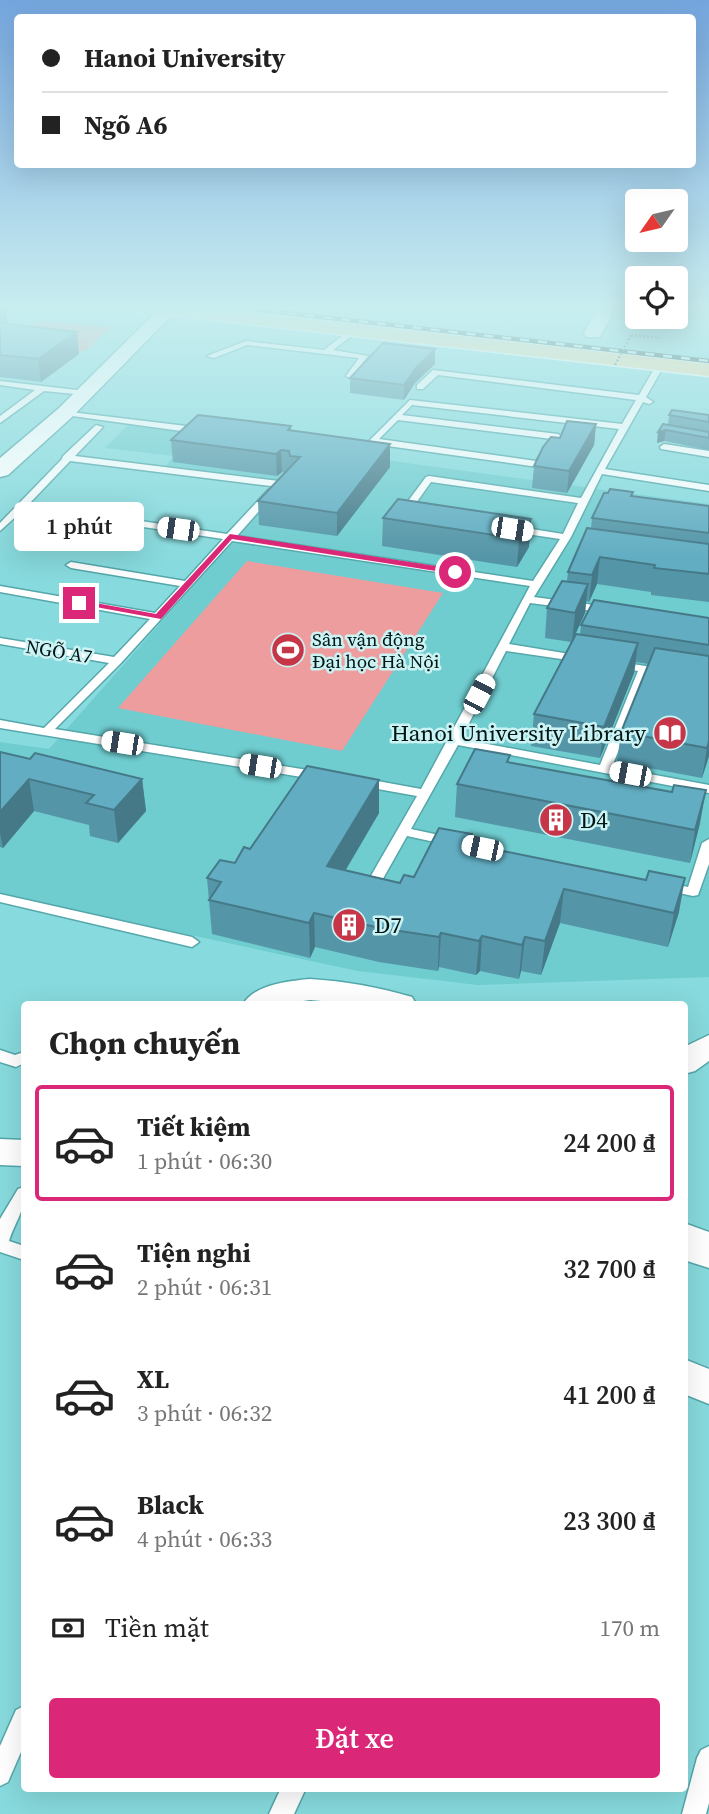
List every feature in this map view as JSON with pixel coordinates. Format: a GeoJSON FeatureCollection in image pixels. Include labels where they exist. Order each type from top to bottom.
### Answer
{"type":"FeatureCollection","features":[{"type":"Feature","properties":{"kind":"street"},"geometry":{"type":"LineString","coordinates":[[0,470],[88,390]]}},
{"type":"Feature","properties":{"kind":"street"},"geometry":{"type":"LineString","coordinates":[[263,1001],[311,987],[385,1001]]}},
{"type":"Feature","properties":{"kind":"street"},"geometry":{"type":"LineString","coordinates":[[688,1060],[709,1046]]}},
{"type":"Feature","properties":{"kind":"street"},"geometry":{"type":"LineString","coordinates":[[0,1152],[21,1153]]}},
{"type":"Feature","properties":{"kind":"street"},"geometry":{"type":"LineString","coordinates":[[688,1242],[709,1250]]}},
{"type":"Feature","properties":{"kind":"street"},"geometry":{"type":"LineString","coordinates":[[688,1378],[709,1387]]}},
{"type":"Feature","properties":{"kind":"lane"},"geometry":{"type":"LineString","coordinates":[[0,419],[40,390]]}},
{"type":"Feature","properties":{"kind":"lane"},"geometry":{"type":"LineString","coordinates":[[56,390],[85,393]]}},
{"type":"Feature","properties":{"kind":"lane"},"geometry":{"type":"LineString","coordinates":[[575,390],[641,398],[649,402],[610,468],[599,471]]}},
{"type":"Feature","properties":{"kind":"lane"},"geometry":{"type":"LineString","coordinates":[[371,888],[454,741],[527,599],[566,543],[599,471],[646,390]]}},
{"type":"Feature","properties":{"kind":"lane"},"geometry":{"type":"LineString","coordinates":[[569,420],[538,464],[373,441],[410,402],[569,420],[625,427]]}},
{"type":"Feature","properties":{"kind":"lane"},"geometry":{"type":"LineString","coordinates":[[65,412],[213,432]]}},
{"type":"Feature","properties":{"kind":"lane"},"geometry":{"type":"LineString","coordinates":[[396,417],[558,437]]}},
{"type":"Feature","properties":{"kind":"lane"},"geometry":{"type":"LineString","coordinates":[[0,528],[99,427]]}},
{"type":"Feature","properties":{"kind":"lane"},"geometry":{"type":"LineString","coordinates":[[664,447],[709,454]]}},
{"type":"Feature","properties":{"kind":"lane"},"geometry":{"type":"LineString","coordinates":[[47,731],[117,661],[282,480],[66,458]]}},
{"type":"Feature","properties":{"kind":"lane"},"geometry":{"type":"LineString","coordinates":[[599,471],[709,488]]}},
{"type":"Feature","properties":{"kind":"lane"},"geometry":{"type":"LineString","coordinates":[[418,514],[405,512],[429,479],[584,501]]}},
{"type":"Feature","properties":{"kind":"lane"},"geometry":{"type":"LineString","coordinates":[[22,506],[536,584]]}},
{"type":"Feature","properties":{"kind":"lane"},"geometry":{"type":"LineString","coordinates":[[499,527],[566,543]]}},
{"type":"Feature","properties":{"kind":"lane"},"geometry":{"type":"LineString","coordinates":[[71,565],[186,584]]}},
{"type":"Feature","properties":{"kind":"lane"},"geometry":{"type":"LineString","coordinates":[[0,589],[158,617]]}},
{"type":"Feature","properties":{"kind":"lane"},"geometry":{"type":"LineString","coordinates":[[527,599],[618,612]]}},
{"type":"Feature","properties":{"kind":"lane","name":"NGÕ A7"},"geometry":{"type":"LineString","coordinates":[[0,642],[117,661]]}},
{"type":"Feature","properties":{"kind":"lane"},"geometry":{"type":"LineString","coordinates":[[503,647],[593,661]]}},
{"type":"Feature","properties":{"kind":"lane"},"geometry":{"type":"LineString","coordinates":[[606,663],[683,675]]}},
{"type":"Feature","properties":{"kind":"lane"},"geometry":{"type":"LineString","coordinates":[[605,769],[645,669]]}},
{"type":"Feature","properties":{"kind":"lane"},"geometry":{"type":"LineString","coordinates":[[0,724],[328,777]]}},
{"type":"Feature","properties":{"kind":"lane"},"geometry":{"type":"LineString","coordinates":[[454,741],[707,789],[709,774]]}},
{"type":"Feature","properties":{"kind":"lane"},"geometry":{"type":"LineString","coordinates":[[342,779],[424,793]]}},
{"type":"Feature","properties":{"kind":"lane"},"geometry":{"type":"LineString","coordinates":[[403,831],[469,845]]}},
{"type":"Feature","properties":{"kind":"lane"},"geometry":{"type":"LineString","coordinates":[[654,883],[693,892],[709,843]]}},
{"type":"Feature","properties":{"kind":"lane"},"geometry":{"type":"LineString","coordinates":[[0,898],[192,942]]}},
{"type":"Feature","properties":{"kind":"lane"},"geometry":{"type":"LineString","coordinates":[[0,1056],[16,1061],[21,1058]]}},
{"type":"Feature","properties":{"kind":"lane"},"geometry":{"type":"LineString","coordinates":[[21,1199],[6,1224],[0,1244],[21,1252]]}},
{"type":"Feature","properties":{"kind":"lane"},"geometry":{"type":"LineString","coordinates":[[0,1774],[21,1725]]}},
{"type":"Feature","properties":{"kind":"lane"},"geometry":{"type":"LineString","coordinates":[[694,1814],[709,1758]]}},
{"type":"Feature","properties":{"kind":"lane"},"geometry":{"type":"LineString","coordinates":[[281,1814],[292,1792]]}},
{"type":"Feature","properties":{"kind":"shaded area"},"geometry":{"type":"Polygon","coordinates":[[[128,425],[709,504],[709,977],[478,985],[358,971],[0,894],[0,742],[49,749],[284,483],[164,468],[174,456],[105,448],[128,425]]]}},
{"type":"Feature","properties":{"kind":"shaded area","name":"Sân vận động Đại học Hà Nội"},"geometry":{"type":"Polygon","coordinates":[[[247,561],[443,593],[342,751],[118,708],[247,561]]]}},
{"type":"Feature","properties":{"kind":"building"},"geometry":{"type":"Polygon","coordinates":[[[672,410],[709,415],[709,422],[669,415],[672,410]]]}},
{"type":"Feature","properties":{"kind":"building"},"geometry":{"type":"Polygon","coordinates":[[[198,415],[291,426],[288,430],[390,444],[337,513],[258,501],[300,457],[290,456],[289,451],[281,450],[276,454],[171,440],[198,415]]]}},
{"type":"Feature","properties":{"kind":"building"},"geometry":{"type":"Polygon","coordinates":[[[567,421],[596,424],[569,471],[534,466],[551,437],[560,438],[567,421]]]}},
{"type":"Feature","properties":{"kind":"building"},"geometry":{"type":"Polygon","coordinates":[[[663,424],[709,432],[709,438],[666,430],[658,432],[663,424]]]}},
{"type":"Feature","properties":{"kind":"building"},"geometry":{"type":"Polygon","coordinates":[[[610,489],[633,492],[631,496],[709,506],[709,533],[592,518],[604,493],[608,493],[610,489]]]}},
{"type":"Feature","properties":{"kind":"building"},"geometry":{"type":"Polygon","coordinates":[[[398,499],[531,519],[519,539],[383,518],[398,499]]]}},
{"type":"Feature","properties":{"kind":"building"},"geometry":{"type":"Polygon","coordinates":[[[587,528],[709,544],[709,574],[654,568],[655,565],[600,557],[592,575],[568,572],[587,528]]]}},
{"type":"Feature","properties":{"kind":"building"},"geometry":{"type":"Polygon","coordinates":[[[562,581],[588,584],[575,613],[547,608],[562,581]]]}},
{"type":"Feature","properties":{"kind":"building"},"geometry":{"type":"Polygon","coordinates":[[[594,600],[709,618],[709,645],[581,625],[594,600]]]}},
{"type":"Feature","properties":{"kind":"building"},"geometry":{"type":"Polygon","coordinates":[[[576,634],[638,643],[604,727],[534,714],[576,634]]]}},
{"type":"Feature","properties":{"kind":"building"},"geometry":{"type":"Polygon","coordinates":[[[655,648],[709,656],[707,748],[621,732],[655,648]]]}},
{"type":"Feature","properties":{"kind":"building"},"geometry":{"type":"Polygon","coordinates":[[[475,749],[510,755],[507,762],[672,792],[674,785],[706,790],[695,830],[457,784],[475,749]]]}},
{"type":"Feature","properties":{"kind":"building"},"geometry":{"type":"Polygon","coordinates":[[[0,752],[30,759],[35,753],[142,779],[114,810],[86,803],[94,795],[29,779],[0,812],[0,752]]]}},
{"type":"Feature","properties":{"kind":"building"},"geometry":{"type":"Polygon","coordinates":[[[307,766],[379,780],[327,866],[400,883],[404,875],[414,877],[439,828],[472,834],[468,844],[646,880],[649,871],[685,878],[674,913],[564,889],[545,941],[525,937],[522,945],[482,936],[479,941],[441,933],[439,937],[380,928],[314,913],[309,923],[209,900],[221,882],[207,878],[220,860],[235,863],[244,847],[250,849],[307,766]]]}},
{"type":"Feature","properties":{"kind":"place","name":"Sân vận động Đại học Hà Nội"},"geometry":{"type":"Point","coordinates":[288,650]}},
{"type":"Feature","properties":{"kind":"place","name":"Hanoi University Library"},"geometry":{"type":"Point","coordinates":[670,733]}},
{"type":"Feature","properties":{"kind":"place","name":"D4"},"geometry":{"type":"Point","coordinates":[556,820]}},
{"type":"Feature","properties":{"kind":"place","name":"D7"},"geometry":{"type":"Point","coordinates":[349,925]}},
{"type":"Feature","properties":{"kind":"route"},"geometry":{"type":"LineString","coordinates":[[79,603],[158,617],[230,536],[455,572]]}}]}
